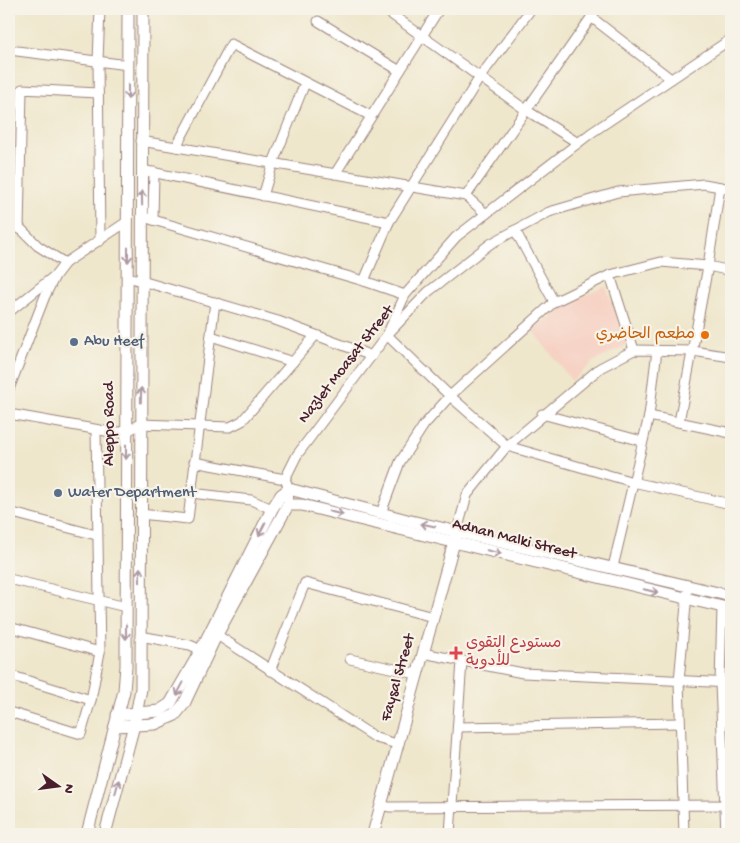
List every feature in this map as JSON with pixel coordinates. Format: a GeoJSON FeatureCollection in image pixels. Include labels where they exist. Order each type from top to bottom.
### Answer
{"type":"FeatureCollection","features":[{"type":"Feature","properties":{"kind":"main road","name":"Aleppo Road"},"geometry":{"type":"LineString","coordinates":[[86,834],[124,692],[126,666],[128,9]]}},
{"type":"Feature","properties":{"kind":"main road","name":"Aleppo Road"},"geometry":{"type":"LineString","coordinates":[[105,834],[135,720],[141,689],[140,424],[142,280],[148,218],[142,170],[142,9]]}},
{"type":"Feature","properties":{"kind":"main road","name":"Nazlet Moasat Street"},"geometry":{"type":"LineString","coordinates":[[135,720],[159,711],[170,704],[201,650],[272,509],[287,484]]}},
{"type":"Feature","properties":{"kind":"main road","name":"Adnan Malki Street"},"geometry":{"type":"LineString","coordinates":[[287,484],[456,536],[686,599],[727,608]]}},
{"type":"Feature","properties":{"kind":"main road","name":"Nazlet Moasat Street"},"geometry":{"type":"LineString","coordinates":[[116,720],[135,720],[155,724],[175,716],[184,704],[217,635],[288,505]]}},
{"type":"Feature","properties":{"kind":"main road","name":"Adnan Malki Street"},"geometry":{"type":"LineString","coordinates":[[288,505],[302,505],[613,567],[731,596]]}},
{"type":"Feature","properties":{"kind":"main road","name":"Faysal Street"},"geometry":{"type":"LineString","coordinates":[[373,834],[456,536]]}},
{"type":"Feature","properties":{"kind":"street"},"geometry":{"type":"LineString","coordinates":[[100,9],[98,61],[100,241]]}},
{"type":"Feature","properties":{"kind":"street"},"geometry":{"type":"LineString","coordinates":[[384,9],[526,110],[578,143]]}},
{"type":"Feature","properties":{"kind":"street"},"geometry":{"type":"LineString","coordinates":[[335,174],[440,9]]}},
{"type":"Feature","properties":{"kind":"street"},"geometry":{"type":"LineString","coordinates":[[364,281],[389,222],[480,77],[530,9]]}},
{"type":"Feature","properties":{"kind":"street"},"geometry":{"type":"LineString","coordinates":[[466,196],[597,9]]}},
{"type":"Feature","properties":{"kind":"street"},"geometry":{"type":"LineString","coordinates":[[591,17],[671,79]]}},
{"type":"Feature","properties":{"kind":"street"},"geometry":{"type":"LineString","coordinates":[[318,21],[400,71]]}},
{"type":"Feature","properties":{"kind":"street"},"geometry":{"type":"LineString","coordinates":[[731,39],[578,143],[456,237],[405,296],[387,335],[450,396],[507,446],[633,482],[731,504]]}},
{"type":"Feature","properties":{"kind":"street"},"geometry":{"type":"LineString","coordinates":[[176,147],[231,44],[371,116]]}},
{"type":"Feature","properties":{"kind":"street"},"geometry":{"type":"LineString","coordinates":[[9,50],[128,65]]}},
{"type":"Feature","properties":{"kind":"street"},"geometry":{"type":"LineString","coordinates":[[264,196],[273,163],[305,83]]}},
{"type":"Feature","properties":{"kind":"street"},"geometry":{"type":"LineString","coordinates":[[19,229],[22,89],[98,93]]}},
{"type":"Feature","properties":{"kind":"street"},"geometry":{"type":"LineString","coordinates":[[142,141],[466,196],[486,214]]}},
{"type":"Feature","properties":{"kind":"street"},"geometry":{"type":"LineString","coordinates":[[142,170],[389,222]]}},
{"type":"Feature","properties":{"kind":"street"},"geometry":{"type":"LineString","coordinates":[[154,172],[148,218],[364,281],[405,296]]}},
{"type":"Feature","properties":{"kind":"street","name":"Nazlet Moasat Street"},"geometry":{"type":"LineString","coordinates":[[288,505],[287,484],[297,455],[387,335],[428,292],[490,244],[548,212],[618,192],[704,184],[731,189]]}},
{"type":"Feature","properties":{"kind":"street"},"geometry":{"type":"LineString","coordinates":[[679,422],[694,350],[720,187]]}},
{"type":"Feature","properties":{"kind":"street"},"geometry":{"type":"LineString","coordinates":[[9,217],[38,246],[65,263]]}},
{"type":"Feature","properties":{"kind":"street"},"geometry":{"type":"LineString","coordinates":[[9,390],[45,296],[55,276],[65,263],[128,221]]}},
{"type":"Feature","properties":{"kind":"street"},"geometry":{"type":"LineString","coordinates":[[515,230],[554,302]]}},
{"type":"Feature","properties":{"kind":"street"},"geometry":{"type":"LineString","coordinates":[[381,513],[400,462],[424,425],[450,396],[554,302],[610,275],[660,262],[731,270]]}},
{"type":"Feature","properties":{"kind":"street"},"geometry":{"type":"LineString","coordinates":[[610,275],[634,350]]}},
{"type":"Feature","properties":{"kind":"street"},"geometry":{"type":"LineString","coordinates":[[9,312],[55,276]]}},
{"type":"Feature","properties":{"kind":"street"},"geometry":{"type":"LineString","coordinates":[[128,277],[278,321],[372,356]]}},
{"type":"Feature","properties":{"kind":"street"},"geometry":{"type":"LineString","coordinates":[[140,514],[188,519],[216,302]]}},
{"type":"Feature","properties":{"kind":"street"},"geometry":{"type":"LineString","coordinates":[[212,336],[293,362]]}},
{"type":"Feature","properties":{"kind":"street"},"geometry":{"type":"LineString","coordinates":[[9,414],[96,431],[126,432],[140,424],[230,427],[242,421],[315,336]]}},
{"type":"Feature","properties":{"kind":"street"},"geometry":{"type":"LineString","coordinates":[[456,536],[467,495],[507,446],[542,414],[600,368],[634,350],[694,350],[731,357]]}},
{"type":"Feature","properties":{"kind":"street"},"geometry":{"type":"LineString","coordinates":[[613,567],[649,416],[657,350]]}},
{"type":"Feature","properties":{"kind":"street"},"geometry":{"type":"LineString","coordinates":[[542,414],[642,441]]}},
{"type":"Feature","properties":{"kind":"street"},"geometry":{"type":"LineString","coordinates":[[649,416],[731,433]]}},
{"type":"Feature","properties":{"kind":"street"},"geometry":{"type":"LineString","coordinates":[[9,712],[81,734],[92,700],[100,652],[96,535],[96,431]]}},
{"type":"Feature","properties":{"kind":"street"},"geometry":{"type":"LineString","coordinates":[[194,462],[287,484]]}},
{"type":"Feature","properties":{"kind":"street"},"geometry":{"type":"LineString","coordinates":[[191,493],[251,500],[272,509]]}},
{"type":"Feature","properties":{"kind":"street"},"geometry":{"type":"LineString","coordinates":[[9,512],[96,535]]}},
{"type":"Feature","properties":{"kind":"street"},"geometry":{"type":"LineString","coordinates":[[9,579],[126,607]]}},
{"type":"Feature","properties":{"kind":"street"},"geometry":{"type":"LineString","coordinates":[[270,671],[305,583],[433,617]]}},
{"type":"Feature","properties":{"kind":"street"},"geometry":{"type":"LineString","coordinates":[[684,834],[679,681],[686,599],[689,587]]}},
{"type":"Feature","properties":{"kind":"street"},"geometry":{"type":"LineString","coordinates":[[726,834],[728,805],[720,683],[727,608]]}},
{"type":"Feature","properties":{"kind":"street"},"geometry":{"type":"LineString","coordinates":[[9,627],[100,652]]}},
{"type":"Feature","properties":{"kind":"street"},"geometry":{"type":"LineString","coordinates":[[217,635],[376,738],[397,744]]}},
{"type":"Feature","properties":{"kind":"street"},"geometry":{"type":"LineString","coordinates":[[140,636],[190,645],[201,650]]}},
{"type":"Feature","properties":{"kind":"street"},"geometry":{"type":"LineString","coordinates":[[423,653],[523,674],[731,683]]}},
{"type":"Feature","properties":{"kind":"street"},"geometry":{"type":"LineString","coordinates":[[350,659],[417,674]]}},
{"type":"Feature","properties":{"kind":"street"},"geometry":{"type":"LineString","coordinates":[[450,834],[462,661]]}},
{"type":"Feature","properties":{"kind":"street"},"geometry":{"type":"LineString","coordinates":[[9,675],[92,700]]}},
{"type":"Feature","properties":{"kind":"street"},"geometry":{"type":"LineString","coordinates":[[458,727],[680,723]]}},
{"type":"Feature","properties":{"kind":"street"},"geometry":{"type":"LineString","coordinates":[[381,805],[389,807],[728,805]]}},
{"type":"Feature","properties":{"kind":"shaded area"},"geometry":{"type":"Polygon","coordinates":[[[606,286],[627,345],[593,362],[572,381],[532,330],[576,299],[606,286]]]}},
{"type":"Feature","properties":{"kind":"place","name":"مطعم الحاضري"},"geometry":{"type":"Point","coordinates":[705,335]}},
{"type":"Feature","properties":{"kind":"place","name":"Abu Heef"},"geometry":{"type":"Point","coordinates":[74,342]}},
{"type":"Feature","properties":{"kind":"place","name":"Water Department"},"geometry":{"type":"Point","coordinates":[58,493]}},
{"type":"Feature","properties":{"kind":"place","name":"مستودع التقوى للأدوية"},"geometry":{"type":"Point","coordinates":[456,653]}}]}
